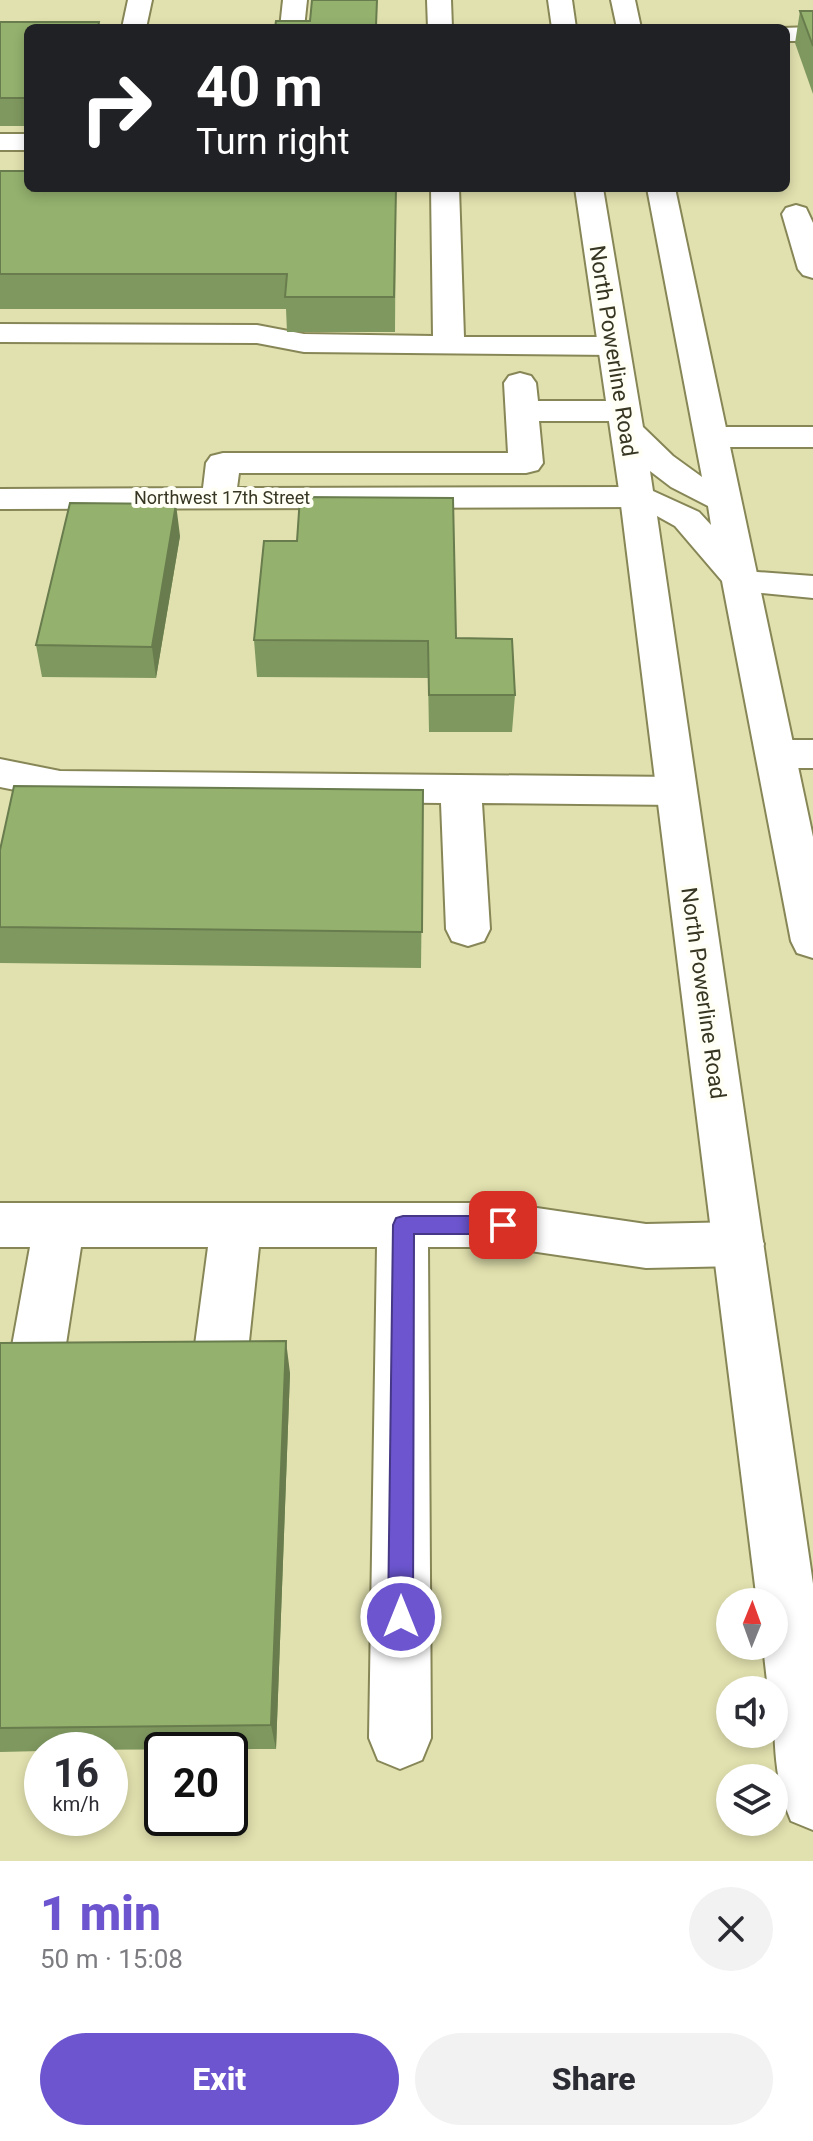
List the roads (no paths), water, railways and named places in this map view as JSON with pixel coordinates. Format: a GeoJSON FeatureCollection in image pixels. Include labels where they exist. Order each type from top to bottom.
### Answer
{"type":"FeatureCollection","features":[{"type":"Feature","properties":{"kind":"main road"},"geometry":{"type":"LineString","coordinates":[[135,24],[140,0]]}},
{"type":"Feature","properties":{"kind":"main road"},"geometry":{"type":"LineString","coordinates":[[292,24],[295,0]]}},
{"type":"Feature","properties":{"kind":"main road"},"geometry":{"type":"LineString","coordinates":[[439,0],[440,24]]}},
{"type":"Feature","properties":{"kind":"main road"},"geometry":{"type":"LineString","coordinates":[[560,0],[563,24]]}},
{"type":"Feature","properties":{"kind":"main road"},"geometry":{"type":"LineString","coordinates":[[623,0],[628,24]]}},
{"type":"Feature","properties":{"kind":"main road"},"geometry":{"type":"LineString","coordinates":[[790,34],[813,34]]}},
{"type":"Feature","properties":{"kind":"main road"},"geometry":{"type":"LineString","coordinates":[[0,142],[24,142]]}},
{"type":"Feature","properties":{"kind":"main road"},"geometry":{"type":"LineString","coordinates":[[445,192],[449,346]]}},
{"type":"Feature","properties":{"kind":"main road","name":"North Powerline Road"},"geometry":{"type":"LineString","coordinates":[[590,192],[637,497],[813,1799]]}},
{"type":"Feature","properties":{"kind":"main road"},"geometry":{"type":"LineString","coordinates":[[662,192],[743,582],[795,754],[813,941]]}},
{"type":"Feature","properties":{"kind":"main road"},"geometry":{"type":"LineString","coordinates":[[796,214],[813,269]]}},
{"type":"Feature","properties":{"kind":"main road"},"geometry":{"type":"LineString","coordinates":[[0,333],[257,334],[304,343],[613,346]]}},
{"type":"Feature","properties":{"kind":"main road"},"geometry":{"type":"LineString","coordinates":[[219,498],[223,463],[526,463],[519,373]]}},
{"type":"Feature","properties":{"kind":"main road"},"geometry":{"type":"LineString","coordinates":[[522,411],[625,421],[667,470],[690,487],[726,501]]}},
{"type":"Feature","properties":{"kind":"main road"},"geometry":{"type":"LineString","coordinates":[[712,437],[813,437]]}},
{"type":"Feature","properties":{"kind":"main road"},"geometry":{"type":"LineString","coordinates":[[637,497],[668,508],[687,519],[743,582],[813,587]]}},
{"type":"Feature","properties":{"kind":"main road","name":"Northwest 17th Street"},"geometry":{"type":"LineString","coordinates":[[0,499],[637,497]]}},
{"type":"Feature","properties":{"kind":"main road"},"geometry":{"type":"LineString","coordinates":[[0,774],[60,785],[677,791]]}},
{"type":"Feature","properties":{"kind":"main road"},"geometry":{"type":"LineString","coordinates":[[461,791],[468,929]]}},
{"type":"Feature","properties":{"kind":"main road"},"geometry":{"type":"LineString","coordinates":[[0,1225],[503,1225],[646,1246],[739,1244]]}},
{"type":"Feature","properties":{"kind":"main road"},"geometry":{"type":"LineString","coordinates":[[37,1357],[59,1225]]}},
{"type":"Feature","properties":{"kind":"main road"},"geometry":{"type":"LineString","coordinates":[[220,1360],[236,1225]]}},
{"type":"Feature","properties":{"kind":"main road"},"geometry":{"type":"LineString","coordinates":[[400,1738],[403,1225]]}}]}
